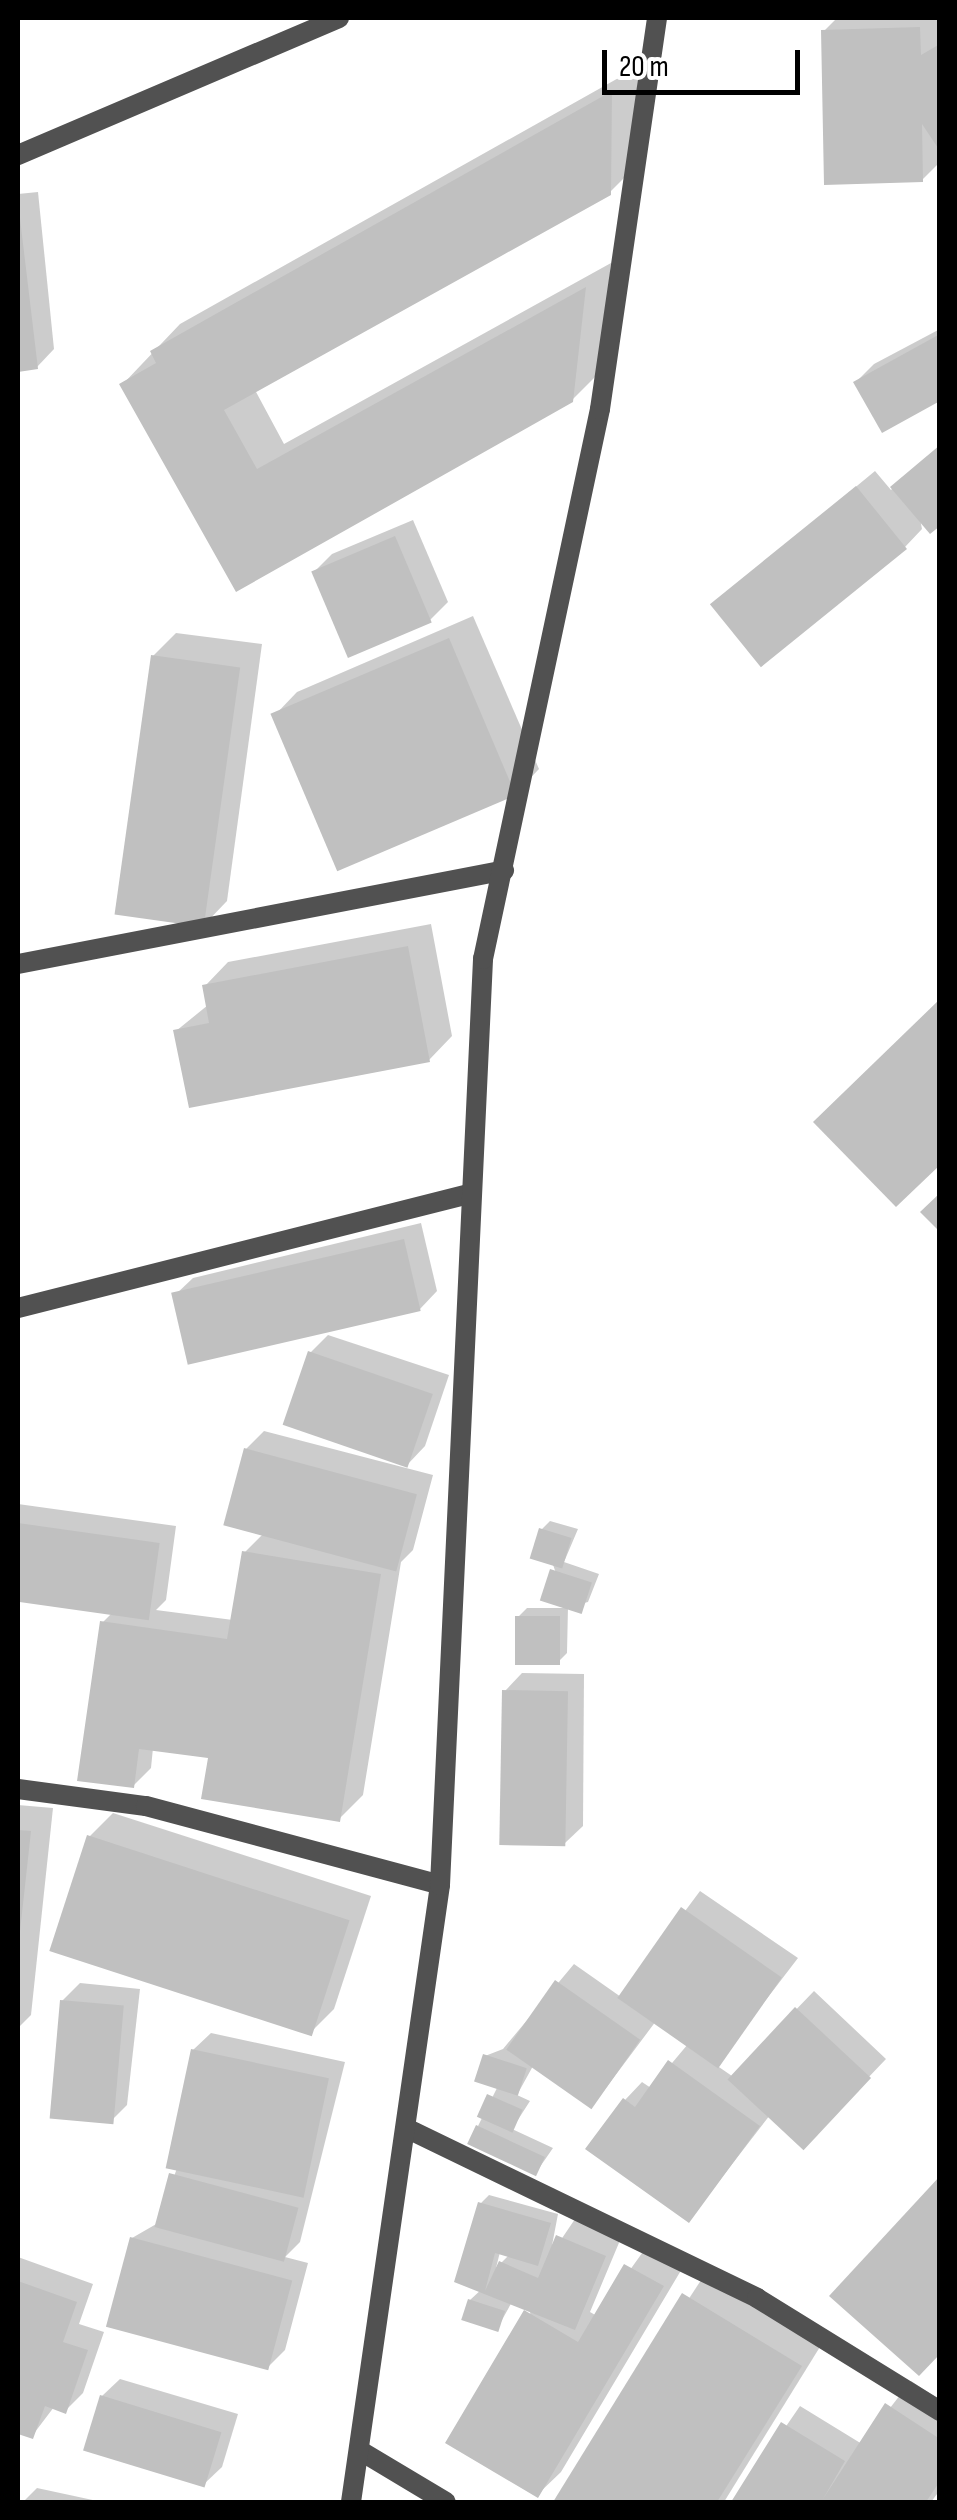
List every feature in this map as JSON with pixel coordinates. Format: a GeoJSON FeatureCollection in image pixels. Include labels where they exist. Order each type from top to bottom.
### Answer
{"type":"FeatureCollection","features":[{"type":"Feature","properties":{"kind":"street"},"geometry":{"type":"LineString","coordinates":[[18,156],[340,18]]}},
{"type":"Feature","properties":{"kind":"street"},"geometry":{"type":"LineString","coordinates":[[352,2502],[440,1884],[483,959],[600,409],[657,18]]}},
{"type":"Feature","properties":{"kind":"street"},"geometry":{"type":"LineString","coordinates":[[18,964],[504,870]]}},
{"type":"Feature","properties":{"kind":"street"},"geometry":{"type":"LineString","coordinates":[[18,1308],[470,1194]]}},
{"type":"Feature","properties":{"kind":"street"},"geometry":{"type":"LineString","coordinates":[[18,1789],[146,1806],[440,1884]]}},
{"type":"Feature","properties":{"kind":"street"},"geometry":{"type":"LineString","coordinates":[[406,2128],[757,2298],[940,2411]]}},
{"type":"Feature","properties":{"kind":"street"},"geometry":{"type":"LineString","coordinates":[[359,2450],[446,2502]]}},
{"type":"Feature","properties":{"kind":"building"},"geometry":{"type":"Polygon","coordinates":[[[920,27],[921,55],[940,44],[940,151],[922,124],[923,182],[824,185],[821,30],[920,27]]]}},
{"type":"Feature","properties":{"kind":"building"},"geometry":{"type":"Polygon","coordinates":[[[612,91],[611,195],[224,410],[257,469],[586,287],[573,402],[236,592],[119,384],[156,363],[150,351],[612,91]]]}},
{"type":"Feature","properties":{"kind":"building"},"geometry":{"type":"Polygon","coordinates":[[[18,202],[38,369],[18,372],[18,202]]]}},
{"type":"Feature","properties":{"kind":"building"},"geometry":{"type":"Polygon","coordinates":[[[940,334],[940,401],[882,433],[853,382],[940,334]]]}},
{"type":"Feature","properties":{"kind":"building"},"geometry":{"type":"Polygon","coordinates":[[[940,445],[940,526],[930,534],[890,487],[940,445]]]}},
{"type":"Feature","properties":{"kind":"building"},"geometry":{"type":"Polygon","coordinates":[[[856,486],[907,549],[761,667],[710,604],[856,486]]]}},
{"type":"Feature","properties":{"kind":"building"},"geometry":{"type":"Polygon","coordinates":[[[395,536],[432,623],[348,658],[311,572],[395,536]]]}},
{"type":"Feature","properties":{"kind":"building"},"geometry":{"type":"Polygon","coordinates":[[[449,638],[516,795],[337,871],[270,714],[449,638]]]}},
{"type":"Feature","properties":{"kind":"building"},"geometry":{"type":"Polygon","coordinates":[[[151,655],[240,668],[204,927],[115,914],[151,655]]]}},
{"type":"Feature","properties":{"kind":"building"},"geometry":{"type":"Polygon","coordinates":[[[408,946],[430,1062],[189,1108],[173,1030],[209,1023],[202,985],[408,946]]]}},
{"type":"Feature","properties":{"kind":"building"},"geometry":{"type":"Polygon","coordinates":[[[940,999],[940,1165],[896,1207],[813,1122],[940,999]]]}},
{"type":"Feature","properties":{"kind":"building"},"geometry":{"type":"Polygon","coordinates":[[[940,1193],[940,1232],[920,1212],[940,1193]]]}},
{"type":"Feature","properties":{"kind":"building"},"geometry":{"type":"Polygon","coordinates":[[[404,1239],[421,1311],[188,1365],[171,1293],[404,1239]]]}},
{"type":"Feature","properties":{"kind":"building"},"geometry":{"type":"Polygon","coordinates":[[[308,1351],[433,1394],[407,1468],[283,1425],[308,1351]]]}},
{"type":"Feature","properties":{"kind":"building"},"geometry":{"type":"Polygon","coordinates":[[[244,1448],[417,1494],[396,1572],[223,1525],[244,1448]]]}},
{"type":"Feature","properties":{"kind":"building"},"geometry":{"type":"Polygon","coordinates":[[[18,1523],[160,1543],[149,1620],[18,1602],[18,1523]]]}},
{"type":"Feature","properties":{"kind":"building"},"geometry":{"type":"Polygon","coordinates":[[[539,1528],[572,1538],[562,1569],[530,1559],[539,1528]]]}},
{"type":"Feature","properties":{"kind":"building"},"geometry":{"type":"Polygon","coordinates":[[[242,1551],[381,1574],[340,1822],[201,1799],[208,1758],[139,1749],[134,1788],[77,1781],[100,1621],[227,1639],[242,1551]]]}},
{"type":"Feature","properties":{"kind":"building"},"geometry":{"type":"Polygon","coordinates":[[[550,1569],[592,1583],[582,1614],[540,1600],[550,1569]]]}},
{"type":"Feature","properties":{"kind":"building"},"geometry":{"type":"Polygon","coordinates":[[[515,1616],[560,1616],[560,1665],[515,1665],[515,1616]]]}},
{"type":"Feature","properties":{"kind":"building"},"geometry":{"type":"Polygon","coordinates":[[[502,1690],[568,1691],[565,1846],[499,1845],[502,1690]]]}},
{"type":"Feature","properties":{"kind":"building"},"geometry":{"type":"Polygon","coordinates":[[[18,1830],[31,1831],[20,1931],[18,1931],[18,1830]]]}},
{"type":"Feature","properties":{"kind":"building"},"geometry":{"type":"Polygon","coordinates":[[[87,1835],[349,1920],[312,2036],[49,1951],[87,1835]]]}},
{"type":"Feature","properties":{"kind":"building"},"geometry":{"type":"Polygon","coordinates":[[[681,1907],[782,1978],[718,2068],[617,1998],[681,1907]]]}},
{"type":"Feature","properties":{"kind":"building"},"geometry":{"type":"Polygon","coordinates":[[[555,1980],[640,2040],[591,2109],[506,2050],[555,1980]]]}},
{"type":"Feature","properties":{"kind":"building"},"geometry":{"type":"Polygon","coordinates":[[[60,2000],[124,2006],[113,2124],[50,2119],[60,2000]]]}},
{"type":"Feature","properties":{"kind":"building"},"geometry":{"type":"Polygon","coordinates":[[[795,2007],[871,2078],[804,2150],[727,2079],[795,2007]]]}},
{"type":"Feature","properties":{"kind":"building"},"geometry":{"type":"Polygon","coordinates":[[[191,2049],[329,2078],[304,2198],[166,2168],[191,2049]]]}},
{"type":"Feature","properties":{"kind":"building"},"geometry":{"type":"Polygon","coordinates":[[[483,2054],[527,2068],[518,2096],[474,2082],[483,2054]]]}},
{"type":"Feature","properties":{"kind":"building"},"geometry":{"type":"Polygon","coordinates":[[[668,2060],[760,2126],[689,2223],[585,2149],[623,2098],[635,2107],[668,2060]]]}},
{"type":"Feature","properties":{"kind":"building"},"geometry":{"type":"Polygon","coordinates":[[[487,2094],[523,2110],[512,2133],[477,2117],[487,2094]]]}},
{"type":"Feature","properties":{"kind":"building"},"geometry":{"type":"Polygon","coordinates":[[[476,2125],[545,2157],[536,2176],[467,2144],[476,2125]]]}},
{"type":"Feature","properties":{"kind":"building"},"geometry":{"type":"Polygon","coordinates":[[[169,2173],[298,2208],[284,2262],[155,2227],[169,2173]]]}},
{"type":"Feature","properties":{"kind":"building"},"geometry":{"type":"Polygon","coordinates":[[[940,2176],[940,2354],[919,2376],[829,2296],[940,2176]]]}},
{"type":"Feature","properties":{"kind":"building"},"geometry":{"type":"Polygon","coordinates":[[[478,2202],[551,2223],[538,2266],[495,2253],[485,2291],[499,2261],[538,2278],[556,2235],[606,2256],[575,2330],[454,2282],[478,2202]]]}},
{"type":"Feature","properties":{"kind":"building"},"geometry":{"type":"Polygon","coordinates":[[[130,2237],[292,2280],[268,2370],[106,2327],[130,2237]]]}},
{"type":"Feature","properties":{"kind":"building"},"geometry":{"type":"Polygon","coordinates":[[[624,2264],[664,2286],[538,2498],[445,2443],[524,2310],[578,2342],[624,2264]]]}},
{"type":"Feature","properties":{"kind":"building"},"geometry":{"type":"Polygon","coordinates":[[[18,2281],[77,2302],[63,2342],[88,2350],[66,2414],[45,2406],[33,2439],[18,2434],[18,2281]]]}},
{"type":"Feature","properties":{"kind":"building"},"geometry":{"type":"Polygon","coordinates":[[[682,2293],[802,2366],[717,2502],[553,2502],[682,2293]]]}},
{"type":"Feature","properties":{"kind":"building"},"geometry":{"type":"Polygon","coordinates":[[[468,2299],[505,2311],[498,2332],[461,2320],[468,2299]]]}},
{"type":"Feature","properties":{"kind":"building"},"geometry":{"type":"Polygon","coordinates":[[[100,2395],[221,2432],[204,2488],[83,2450],[100,2395]]]}},
{"type":"Feature","properties":{"kind":"building"},"geometry":{"type":"Polygon","coordinates":[[[885,2403],[940,2439],[940,2481],[926,2502],[731,2502],[781,2422],[845,2461],[823,2499],[885,2403]]]}}]}
